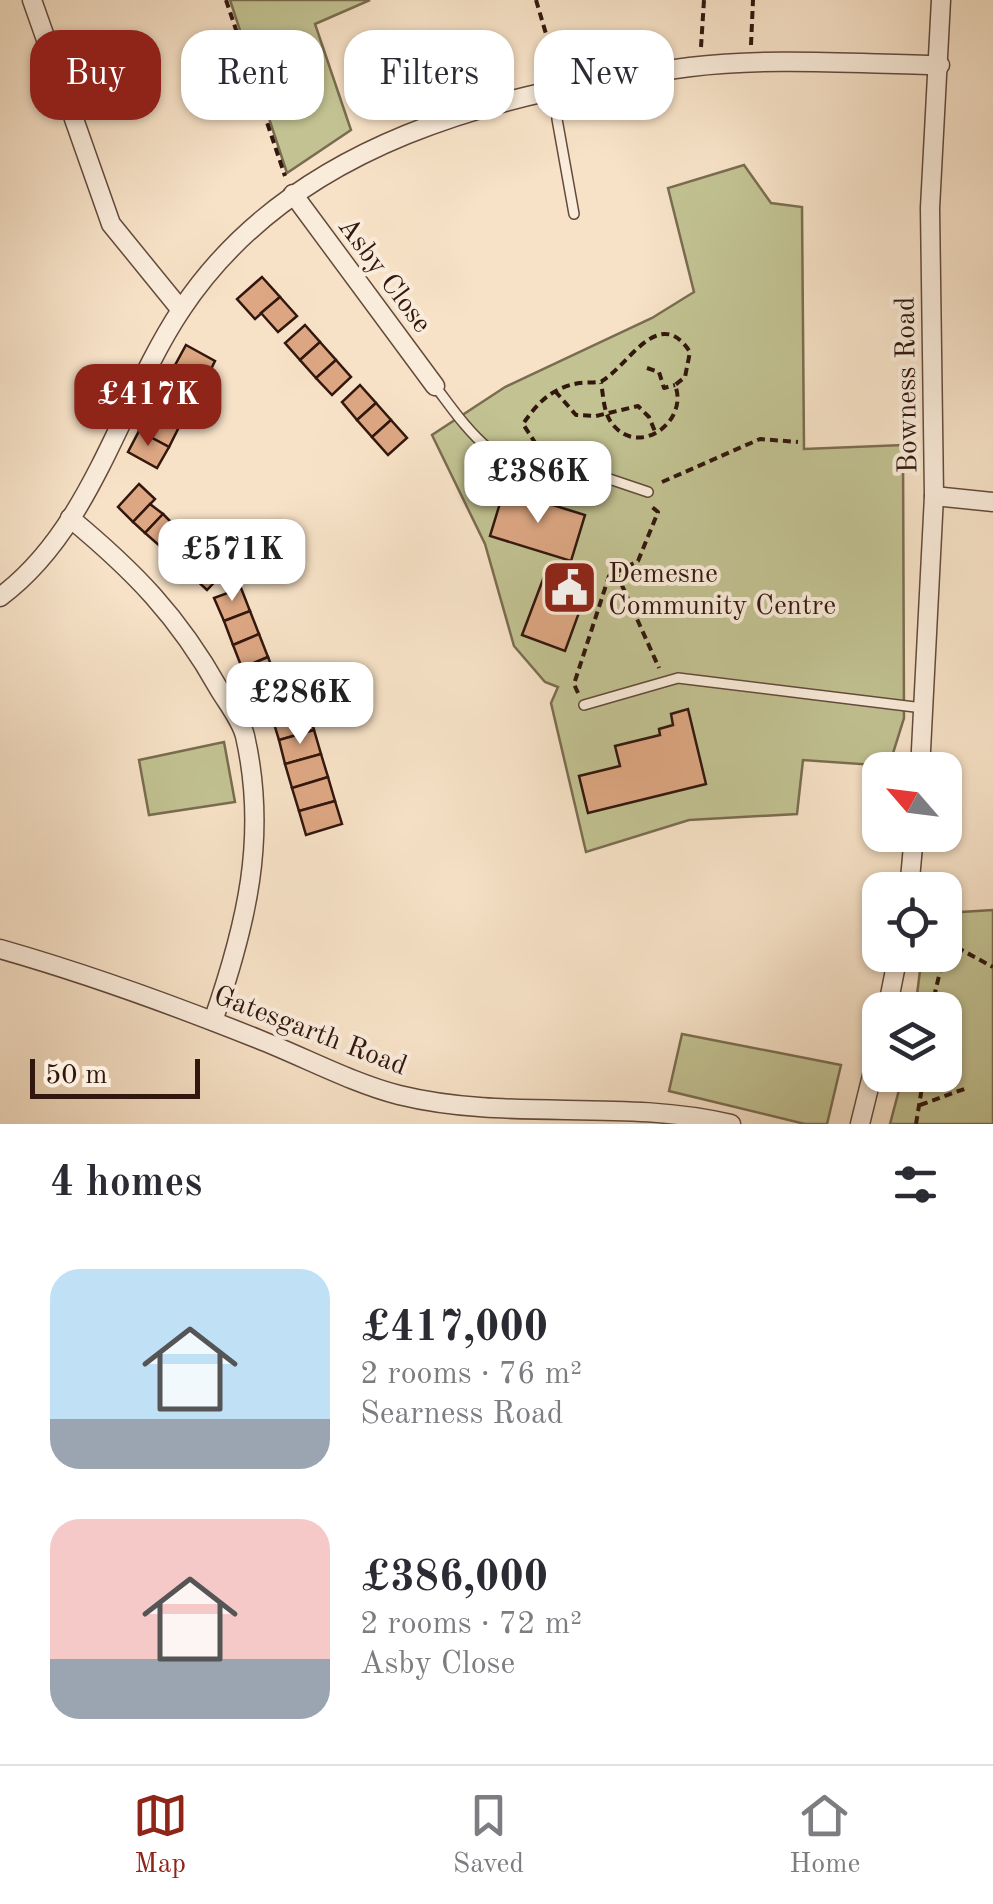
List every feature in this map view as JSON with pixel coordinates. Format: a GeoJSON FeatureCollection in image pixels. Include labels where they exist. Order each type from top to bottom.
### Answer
{"type":"FeatureCollection","features":[{"type":"Feature","properties":{"kind":"street"},"geometry":{"type":"LineString","coordinates":[[32,0],[111,224],[181,310]]}},
{"type":"Feature","properties":{"kind":"street","name":"Bowness Road"},"geometry":{"type":"LineString","coordinates":[[922,752],[934,496],[930,208],[941,0]]}},
{"type":"Feature","properties":{"kind":"street"},"geometry":{"type":"LineString","coordinates":[[674,70],[750,64],[940,65]]}},
{"type":"Feature","properties":{"kind":"street"},"geometry":{"type":"LineString","coordinates":[[0,596],[31,568],[70,518],[181,310],[250,228],[293,194],[361,152],[478,109],[534,96]]}},
{"type":"Feature","properties":{"kind":"street","name":"Asby Close"},"geometry":{"type":"LineString","coordinates":[[293,194],[435,386]]}},
{"type":"Feature","properties":{"kind":"street"},"geometry":{"type":"LineString","coordinates":[[934,496],[993,502]]}},
{"type":"Feature","properties":{"kind":"street"},"geometry":{"type":"LineString","coordinates":[[70,518],[132,569],[187,632],[244,733],[256,831],[244,932],[213,1021]]}},
{"type":"Feature","properties":{"kind":"street","name":"Gatesgarth Road"},"geometry":{"type":"LineString","coordinates":[[0,949],[69,968],[396,1094],[462,1108],[675,1111],[731,1124]]}},
{"type":"Feature","properties":{"kind":"street"},"geometry":{"type":"LineString","coordinates":[[860,1124],[868,1092]]}},
{"type":"Feature","properties":{"kind":"lane"},"geometry":{"type":"LineString","coordinates":[[557,120],[574,214]]}},
{"type":"Feature","properties":{"kind":"lane"},"geometry":{"type":"LineString","coordinates":[[435,386],[474,435],[502,457],[533,464],[544,457],[648,492]]}},
{"type":"Feature","properties":{"kind":"lane"},"geometry":{"type":"LineString","coordinates":[[584,705],[678,678],[926,708]]}},
{"type":"Feature","properties":{"kind":"path"},"geometry":{"type":"LineString","coordinates":[[226,0],[293,194]]}},
{"type":"Feature","properties":{"kind":"path"},"geometry":{"type":"LineString","coordinates":[[536,0],[545,30]]}},
{"type":"Feature","properties":{"kind":"path"},"geometry":{"type":"LineString","coordinates":[[699,66],[704,0]]}},
{"type":"Feature","properties":{"kind":"path"},"geometry":{"type":"LineString","coordinates":[[750,64],[753,0]]}},
{"type":"Feature","properties":{"kind":"path"},"geometry":{"type":"LineString","coordinates":[[544,457],[523,424],[536,406],[556,390],[601,383],[635,348],[670,334],[682,339],[691,362],[685,378],[664,388],[659,372],[647,368]]}},
{"type":"Feature","properties":{"kind":"path"},"geometry":{"type":"LineString","coordinates":[[601,383],[606,413],[617,430],[632,437],[656,434],[670,426],[678,406],[675,384]]}},
{"type":"Feature","properties":{"kind":"path"},"geometry":{"type":"LineString","coordinates":[[556,390],[576,415],[638,406],[656,434]]}},
{"type":"Feature","properties":{"kind":"path"},"geometry":{"type":"LineString","coordinates":[[584,705],[574,684],[610,576],[638,561],[658,512],[646,502],[650,484],[760,439],[798,442]]}},
{"type":"Feature","properties":{"kind":"path"},"geometry":{"type":"LineString","coordinates":[[616,572],[664,682]]}},
{"type":"Feature","properties":{"kind":"path"},"geometry":{"type":"LineString","coordinates":[[962,950],[993,967]]}},
{"type":"Feature","properties":{"kind":"path"},"geometry":{"type":"LineString","coordinates":[[920,1105],[967,1088]]}},
{"type":"Feature","properties":{"kind":"path"},"geometry":{"type":"LineString","coordinates":[[916,1124],[922,1092]]}},
{"type":"Feature","properties":{"kind":"green space"},"geometry":{"type":"Polygon","coordinates":[[[230,0],[370,0],[315,24],[317,30],[240,30],[230,0]]]}},
{"type":"Feature","properties":{"kind":"green space"},"geometry":{"type":"Polygon","coordinates":[[[324,50],[344,120],[351,130],[287,173],[270,120],[324,120],[324,50]]]}},
{"type":"Feature","properties":{"kind":"green space"},"geometry":{"type":"Polygon","coordinates":[[[744,165],[771,203],[802,207],[804,449],[903,445],[904,718],[893,752],[862,752],[862,764],[803,760],[797,814],[689,820],[586,852],[551,703],[558,687],[545,682],[514,646],[485,544],[432,435],[505,387],[652,318],[694,292],[668,188],[744,165]]]}},
{"type":"Feature","properties":{"kind":"green space"},"geometry":{"type":"Polygon","coordinates":[[[224,742],[235,802],[149,815],[139,760],[224,742]]]}},
{"type":"Feature","properties":{"kind":"green space"},"geometry":{"type":"Polygon","coordinates":[[[993,910],[993,1124],[890,1124],[898,1092],[962,1092],[962,992],[917,992],[920,972],[962,972],[962,912],[993,910]]]}},
{"type":"Feature","properties":{"kind":"green space"},"geometry":{"type":"Polygon","coordinates":[[[682,1034],[841,1065],[827,1124],[805,1124],[669,1091],[682,1034]]]}},
{"type":"Feature","properties":{"kind":"building"},"geometry":{"type":"Polygon","coordinates":[[[262,277],[280,297],[255,319],[237,299],[262,277]]]}},
{"type":"Feature","properties":{"kind":"building"},"geometry":{"type":"Polygon","coordinates":[[[280,297],[297,316],[278,332],[261,313],[280,297]]]}},
{"type":"Feature","properties":{"kind":"building"},"geometry":{"type":"Polygon","coordinates":[[[305,325],[320,342],[300,360],[285,343],[305,325]]]}},
{"type":"Feature","properties":{"kind":"building"},"geometry":{"type":"Polygon","coordinates":[[[320,342],[336,360],[316,378],[300,360],[320,342]]]}},
{"type":"Feature","properties":{"kind":"building"},"geometry":{"type":"Polygon","coordinates":[[[186,345],[215,361],[204,383],[174,367],[186,345]]]}},
{"type":"Feature","properties":{"kind":"building"},"geometry":{"type":"Polygon","coordinates":[[[336,360],[351,377],[332,395],[316,378],[336,360]]]}},
{"type":"Feature","properties":{"kind":"building"},"geometry":{"type":"Polygon","coordinates":[[[174,367],[204,383],[192,404],[163,388],[174,367]]]}},
{"type":"Feature","properties":{"kind":"building"},"geometry":{"type":"Polygon","coordinates":[[[360,385],[376,403],[357,420],[342,402],[360,385]]]}},
{"type":"Feature","properties":{"kind":"building"},"geometry":{"type":"Polygon","coordinates":[[[163,388],[192,404],[180,425],[151,409],[163,388]]]}},
{"type":"Feature","properties":{"kind":"building"},"geometry":{"type":"Polygon","coordinates":[[[376,403],[391,420],[372,437],[357,420],[376,403]]]}},
{"type":"Feature","properties":{"kind":"building"},"geometry":{"type":"Polygon","coordinates":[[[151,409],[180,425],[169,447],[139,431],[151,409]]]}},
{"type":"Feature","properties":{"kind":"building"},"geometry":{"type":"Polygon","coordinates":[[[391,420],[407,438],[388,455],[372,437],[391,420]]]}},
{"type":"Feature","properties":{"kind":"building"},"geometry":{"type":"Polygon","coordinates":[[[139,431],[169,447],[157,468],[128,452],[139,431]]]}},
{"type":"Feature","properties":{"kind":"building"},"geometry":{"type":"Polygon","coordinates":[[[139,484],[155,499],[133,522],[118,507],[139,484]]]}},
{"type":"Feature","properties":{"kind":"building"},"geometry":{"type":"Polygon","coordinates":[[[504,490],[585,515],[571,561],[490,536],[504,490]]]}},
{"type":"Feature","properties":{"kind":"building"},"geometry":{"type":"Polygon","coordinates":[[[150,504],[163,514],[145,533],[133,522],[150,504]]]}},
{"type":"Feature","properties":{"kind":"building"},"geometry":{"type":"Polygon","coordinates":[[[163,514],[178,529],[161,547],[145,533],[163,514]]]}},
{"type":"Feature","properties":{"kind":"building"},"geometry":{"type":"Polygon","coordinates":[[[178,529],[194,543],[176,562],[161,547],[178,529]]]}},
{"type":"Feature","properties":{"kind":"building"},"geometry":{"type":"Polygon","coordinates":[[[194,543],[209,558],[192,576],[176,562],[194,543]]]}},
{"type":"Feature","properties":{"kind":"building"},"geometry":{"type":"Polygon","coordinates":[[[209,558],[224,572],[207,590],[192,576],[209,558]]]}},
{"type":"Feature","properties":{"kind":"building"},"geometry":{"type":"Polygon","coordinates":[[[548,566],[592,577],[565,651],[522,635],[548,566]]]}},
{"type":"Feature","properties":{"kind":"building"},"geometry":{"type":"Polygon","coordinates":[[[241,588],[250,611],[224,621],[214,598],[241,588]]]}},
{"type":"Feature","properties":{"kind":"building"},"geometry":{"type":"Polygon","coordinates":[[[250,611],[259,634],[233,645],[224,621],[250,611]]]}},
{"type":"Feature","properties":{"kind":"building"},"geometry":{"type":"Polygon","coordinates":[[[259,634],[268,657],[242,668],[233,645],[259,634]]]}},
{"type":"Feature","properties":{"kind":"building"},"geometry":{"type":"Polygon","coordinates":[[[268,657],[277,680],[251,691],[242,668],[268,657]]]}},
{"type":"Feature","properties":{"kind":"building"},"geometry":{"type":"Polygon","coordinates":[[[301,683],[308,707],[272,717],[265,694],[301,683]]]}},
{"type":"Feature","properties":{"kind":"building"},"geometry":{"type":"Polygon","coordinates":[[[308,707],[314,730],[279,740],[272,717],[308,707]]]}},
{"type":"Feature","properties":{"kind":"building"},"geometry":{"type":"Polygon","coordinates":[[[688,709],[706,784],[588,813],[579,776],[620,766],[615,746],[660,735],[659,729],[673,725],[671,714],[688,709]]]}},
{"type":"Feature","properties":{"kind":"building"},"geometry":{"type":"Polygon","coordinates":[[[314,730],[321,754],[285,764],[279,740],[314,730]]]}},
{"type":"Feature","properties":{"kind":"building"},"geometry":{"type":"Polygon","coordinates":[[[321,754],[328,777],[292,788],[285,764],[321,754]]]}},
{"type":"Feature","properties":{"kind":"building"},"geometry":{"type":"Polygon","coordinates":[[[328,777],[335,801],[299,811],[292,788],[328,777]]]}},
{"type":"Feature","properties":{"kind":"building"},"geometry":{"type":"Polygon","coordinates":[[[335,801],[342,824],[306,835],[299,811],[335,801]]]}},
{"type":"Feature","properties":{"kind":"place","name":"Demesne Community Centre"},"geometry":{"type":"Point","coordinates":[569,588]}}]}
